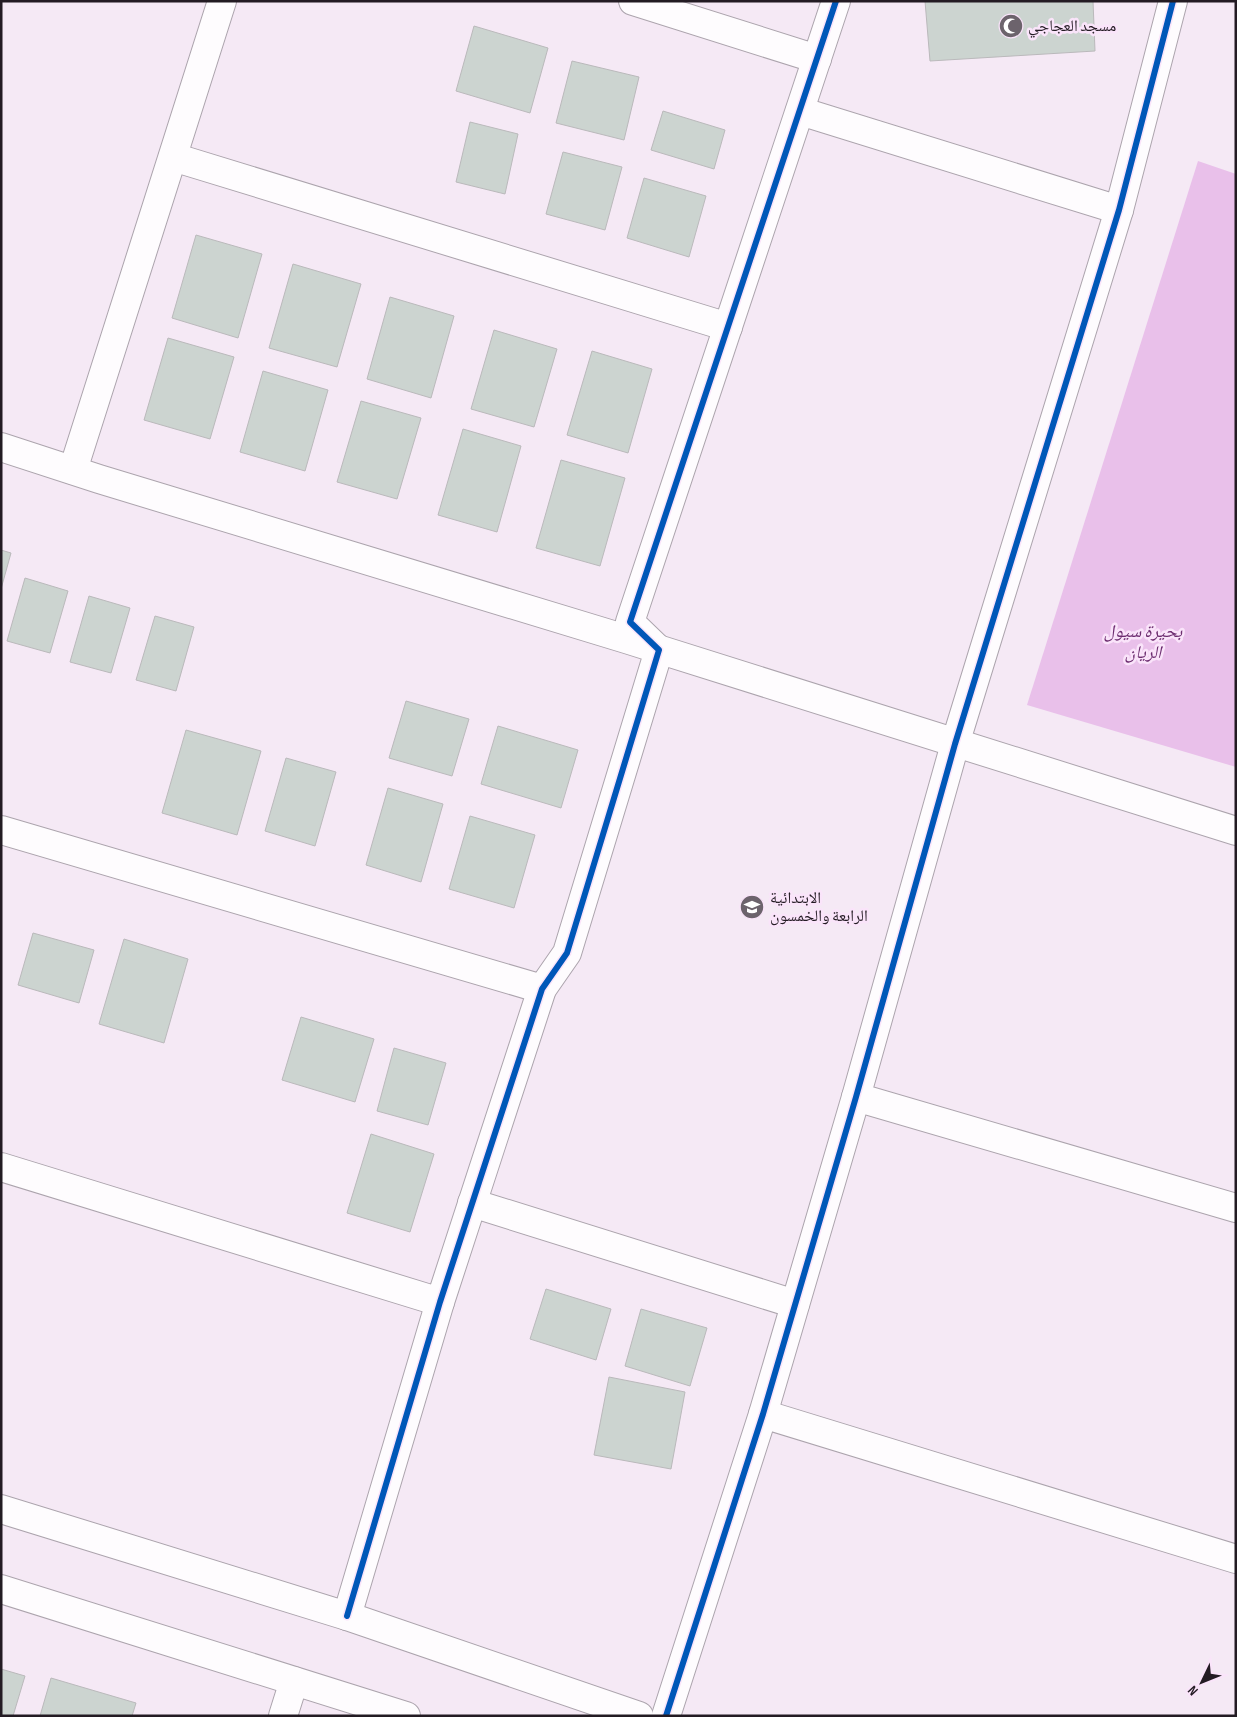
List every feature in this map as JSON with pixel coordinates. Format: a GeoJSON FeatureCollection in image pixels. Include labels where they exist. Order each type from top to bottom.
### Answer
{"type":"FeatureCollection","features":[{"type":"Feature","properties":{"kind":"street"},"geometry":{"type":"LineString","coordinates":[[73,470],[222,1]]}},
{"type":"Feature","properties":{"kind":"street"},"geometry":{"type":"LineString","coordinates":[[633,1],[817,59]]}},
{"type":"Feature","properties":{"kind":"street"},"geometry":{"type":"LineString","coordinates":[[660,650],[630,622],[836,1]]}},
{"type":"Feature","properties":{"kind":"street"},"geometry":{"type":"LineString","coordinates":[[666,1716],[763,1414],[856,1097],[955,744],[1119,210],[1173,1]]}},
{"type":"Feature","properties":{"kind":"street"},"geometry":{"type":"LineString","coordinates":[[800,111],[1119,210]]}},
{"type":"Feature","properties":{"kind":"street"},"geometry":{"type":"LineString","coordinates":[[172,157],[728,327]]}},
{"type":"Feature","properties":{"kind":"street"},"geometry":{"type":"LineString","coordinates":[[1,447],[660,650],[1236,831]]}},
{"type":"Feature","properties":{"kind":"street"},"geometry":{"type":"LineString","coordinates":[[347,1616],[440,1302],[472,1203],[542,989],[567,953],[660,650]]}},
{"type":"Feature","properties":{"kind":"street"},"geometry":{"type":"LineString","coordinates":[[1,830],[542,989]]}},
{"type":"Feature","properties":{"kind":"street"},"geometry":{"type":"LineString","coordinates":[[856,1097],[1236,1208]]}},
{"type":"Feature","properties":{"kind":"street"},"geometry":{"type":"LineString","coordinates":[[1,1167],[440,1302]]}},
{"type":"Feature","properties":{"kind":"street"},"geometry":{"type":"LineString","coordinates":[[472,1203],[795,1304]]}},
{"type":"Feature","properties":{"kind":"street"},"geometry":{"type":"LineString","coordinates":[[763,1414],[1236,1559]]}},
{"type":"Feature","properties":{"kind":"street"},"geometry":{"type":"LineString","coordinates":[[1,1510],[347,1616],[639,1716]]}},
{"type":"Feature","properties":{"kind":"street"},"geometry":{"type":"LineString","coordinates":[[1,1589],[406,1716]]}},
{"type":"Feature","properties":{"kind":"street"},"geometry":{"type":"LineString","coordinates":[[283,1716],[294,1681]]}},
{"type":"Feature","properties":{"kind":"water","name":"بحيرة سيول الريان"},"geometry":{"type":"Polygon","coordinates":[[[1198,161],[1236,174],[1236,767],[1027,705],[1198,161]]]}},
{"type":"Feature","properties":{"kind":"building","name":"مسجد العجاجي"},"geometry":{"type":"Polygon","coordinates":[[[925,1],[1093,1],[1095,51],[930,61],[925,1]]]}},
{"type":"Feature","properties":{"kind":"building"},"geometry":{"type":"Polygon","coordinates":[[[474,26],[548,48],[530,113],[456,91],[474,26]]]}},
{"type":"Feature","properties":{"kind":"building"},"geometry":{"type":"Polygon","coordinates":[[[572,61],[639,77],[624,140],[556,123],[572,61]]]}},
{"type":"Feature","properties":{"kind":"building"},"geometry":{"type":"Polygon","coordinates":[[[663,111],[725,130],[714,169],[651,150],[663,111]]]}},
{"type":"Feature","properties":{"kind":"building"},"geometry":{"type":"Polygon","coordinates":[[[470,122],[518,134],[505,194],[456,182],[470,122]]]}},
{"type":"Feature","properties":{"kind":"building"},"geometry":{"type":"Polygon","coordinates":[[[563,152],[622,167],[605,230],[546,214],[563,152]]]}},
{"type":"Feature","properties":{"kind":"building"},"geometry":{"type":"Polygon","coordinates":[[[644,178],[706,196],[689,257],[627,238],[644,178]]]}},
{"type":"Feature","properties":{"kind":"building"},"geometry":{"type":"Polygon","coordinates":[[[196,235],[262,254],[238,338],[172,318],[196,235]]]}},
{"type":"Feature","properties":{"kind":"building"},"geometry":{"type":"Polygon","coordinates":[[[293,264],[361,284],[337,367],[269,348],[293,264]]]}},
{"type":"Feature","properties":{"kind":"building"},"geometry":{"type":"Polygon","coordinates":[[[390,297],[454,316],[431,398],[367,379],[390,297]]]}},
{"type":"Feature","properties":{"kind":"building"},"geometry":{"type":"Polygon","coordinates":[[[494,330],[557,349],[534,427],[471,409],[494,330]]]}},
{"type":"Feature","properties":{"kind":"building"},"geometry":{"type":"Polygon","coordinates":[[[168,338],[234,357],[210,439],[144,420],[168,338]]]}},
{"type":"Feature","properties":{"kind":"building"},"geometry":{"type":"Polygon","coordinates":[[[592,351],[652,369],[628,453],[567,435],[592,351]]]}},
{"type":"Feature","properties":{"kind":"building"},"geometry":{"type":"Polygon","coordinates":[[[263,371],[328,390],[305,471],[240,452],[263,371]]]}},
{"type":"Feature","properties":{"kind":"building"},"geometry":{"type":"Polygon","coordinates":[[[361,401],[421,418],[397,499],[337,482],[361,401]]]}},
{"type":"Feature","properties":{"kind":"building"},"geometry":{"type":"Polygon","coordinates":[[[463,429],[521,446],[497,532],[438,515],[463,429]]]}},
{"type":"Feature","properties":{"kind":"building"},"geometry":{"type":"Polygon","coordinates":[[[561,460],[625,478],[600,566],[536,548],[561,460]]]}},
{"type":"Feature","properties":{"kind":"building"},"geometry":{"type":"Polygon","coordinates":[[[1,550],[11,553],[1,589],[1,550]]]}},
{"type":"Feature","properties":{"kind":"building"},"geometry":{"type":"Polygon","coordinates":[[[25,578],[68,591],[50,653],[7,641],[25,578]]]}},
{"type":"Feature","properties":{"kind":"building"},"geometry":{"type":"Polygon","coordinates":[[[89,596],[130,608],[111,673],[70,662],[89,596]]]}},
{"type":"Feature","properties":{"kind":"building"},"geometry":{"type":"Polygon","coordinates":[[[155,616],[194,627],[176,691],[136,680],[155,616]]]}},
{"type":"Feature","properties":{"kind":"building"},"geometry":{"type":"Polygon","coordinates":[[[406,701],[469,719],[452,776],[389,758],[406,701]]]}},
{"type":"Feature","properties":{"kind":"building"},"geometry":{"type":"Polygon","coordinates":[[[498,726],[578,750],[561,808],[481,784],[498,726]]]}},
{"type":"Feature","properties":{"kind":"building"},"geometry":{"type":"Polygon","coordinates":[[[186,730],[261,751],[237,835],[162,813],[186,730]]]}},
{"type":"Feature","properties":{"kind":"building"},"geometry":{"type":"Polygon","coordinates":[[[286,758],[336,772],[315,846],[265,831],[286,758]]]}},
{"type":"Feature","properties":{"kind":"building"},"geometry":{"type":"Polygon","coordinates":[[[388,788],[443,804],[421,882],[366,865],[388,788]]]}},
{"type":"Feature","properties":{"kind":"building"},"geometry":{"type":"Polygon","coordinates":[[[470,816],[535,835],[514,908],[449,889],[470,816]]]}},
{"type":"Feature","properties":{"kind":"building"},"geometry":{"type":"Polygon","coordinates":[[[33,933],[94,950],[79,1003],[18,985],[33,933]]]}},
{"type":"Feature","properties":{"kind":"building"},"geometry":{"type":"Polygon","coordinates":[[[124,939],[188,959],[164,1043],[99,1024],[124,939]]]}},
{"type":"Feature","properties":{"kind":"building"},"geometry":{"type":"Polygon","coordinates":[[[301,1017],[374,1039],[355,1102],[282,1080],[301,1017]]]}},
{"type":"Feature","properties":{"kind":"building"},"geometry":{"type":"Polygon","coordinates":[[[394,1048],[446,1063],[428,1125],[377,1111],[394,1048]]]}},
{"type":"Feature","properties":{"kind":"building"},"geometry":{"type":"Polygon","coordinates":[[[371,1134],[434,1154],[410,1232],[347,1213],[371,1134]]]}},
{"type":"Feature","properties":{"kind":"building"},"geometry":{"type":"Polygon","coordinates":[[[546,1289],[611,1309],[596,1360],[530,1339],[546,1289]]]}},
{"type":"Feature","properties":{"kind":"building"},"geometry":{"type":"Polygon","coordinates":[[[641,1309],[707,1328],[690,1386],[625,1366],[641,1309]]]}},
{"type":"Feature","properties":{"kind":"building"},"geometry":{"type":"Polygon","coordinates":[[[609,1377],[685,1392],[671,1469],[594,1455],[609,1377]]]}},
{"type":"Feature","properties":{"kind":"building"},"geometry":{"type":"Polygon","coordinates":[[[1,1669],[25,1676],[13,1716],[1,1716],[1,1669]]]}},
{"type":"Feature","properties":{"kind":"building"},"geometry":{"type":"Polygon","coordinates":[[[51,1678],[136,1703],[132,1716],[40,1716],[51,1678]]]}},
{"type":"Feature","properties":{"kind":"cycle path"},"geometry":{"type":"LineString","coordinates":[[347,1616],[440,1302],[542,989],[567,953],[659,650],[630,622],[836,1]]}},
{"type":"Feature","properties":{"kind":"cycle path"},"geometry":{"type":"LineString","coordinates":[[666,1716],[763,1414],[856,1097],[955,744],[1119,210],[1173,1]]}},
{"type":"Feature","properties":{"kind":"place","name":"مسجد العجاجي"},"geometry":{"type":"Point","coordinates":[1011,26]}},
{"type":"Feature","properties":{"kind":"place","name":"الابتدائية الرابعة والخمسون"},"geometry":{"type":"Point","coordinates":[752,907]}}]}
